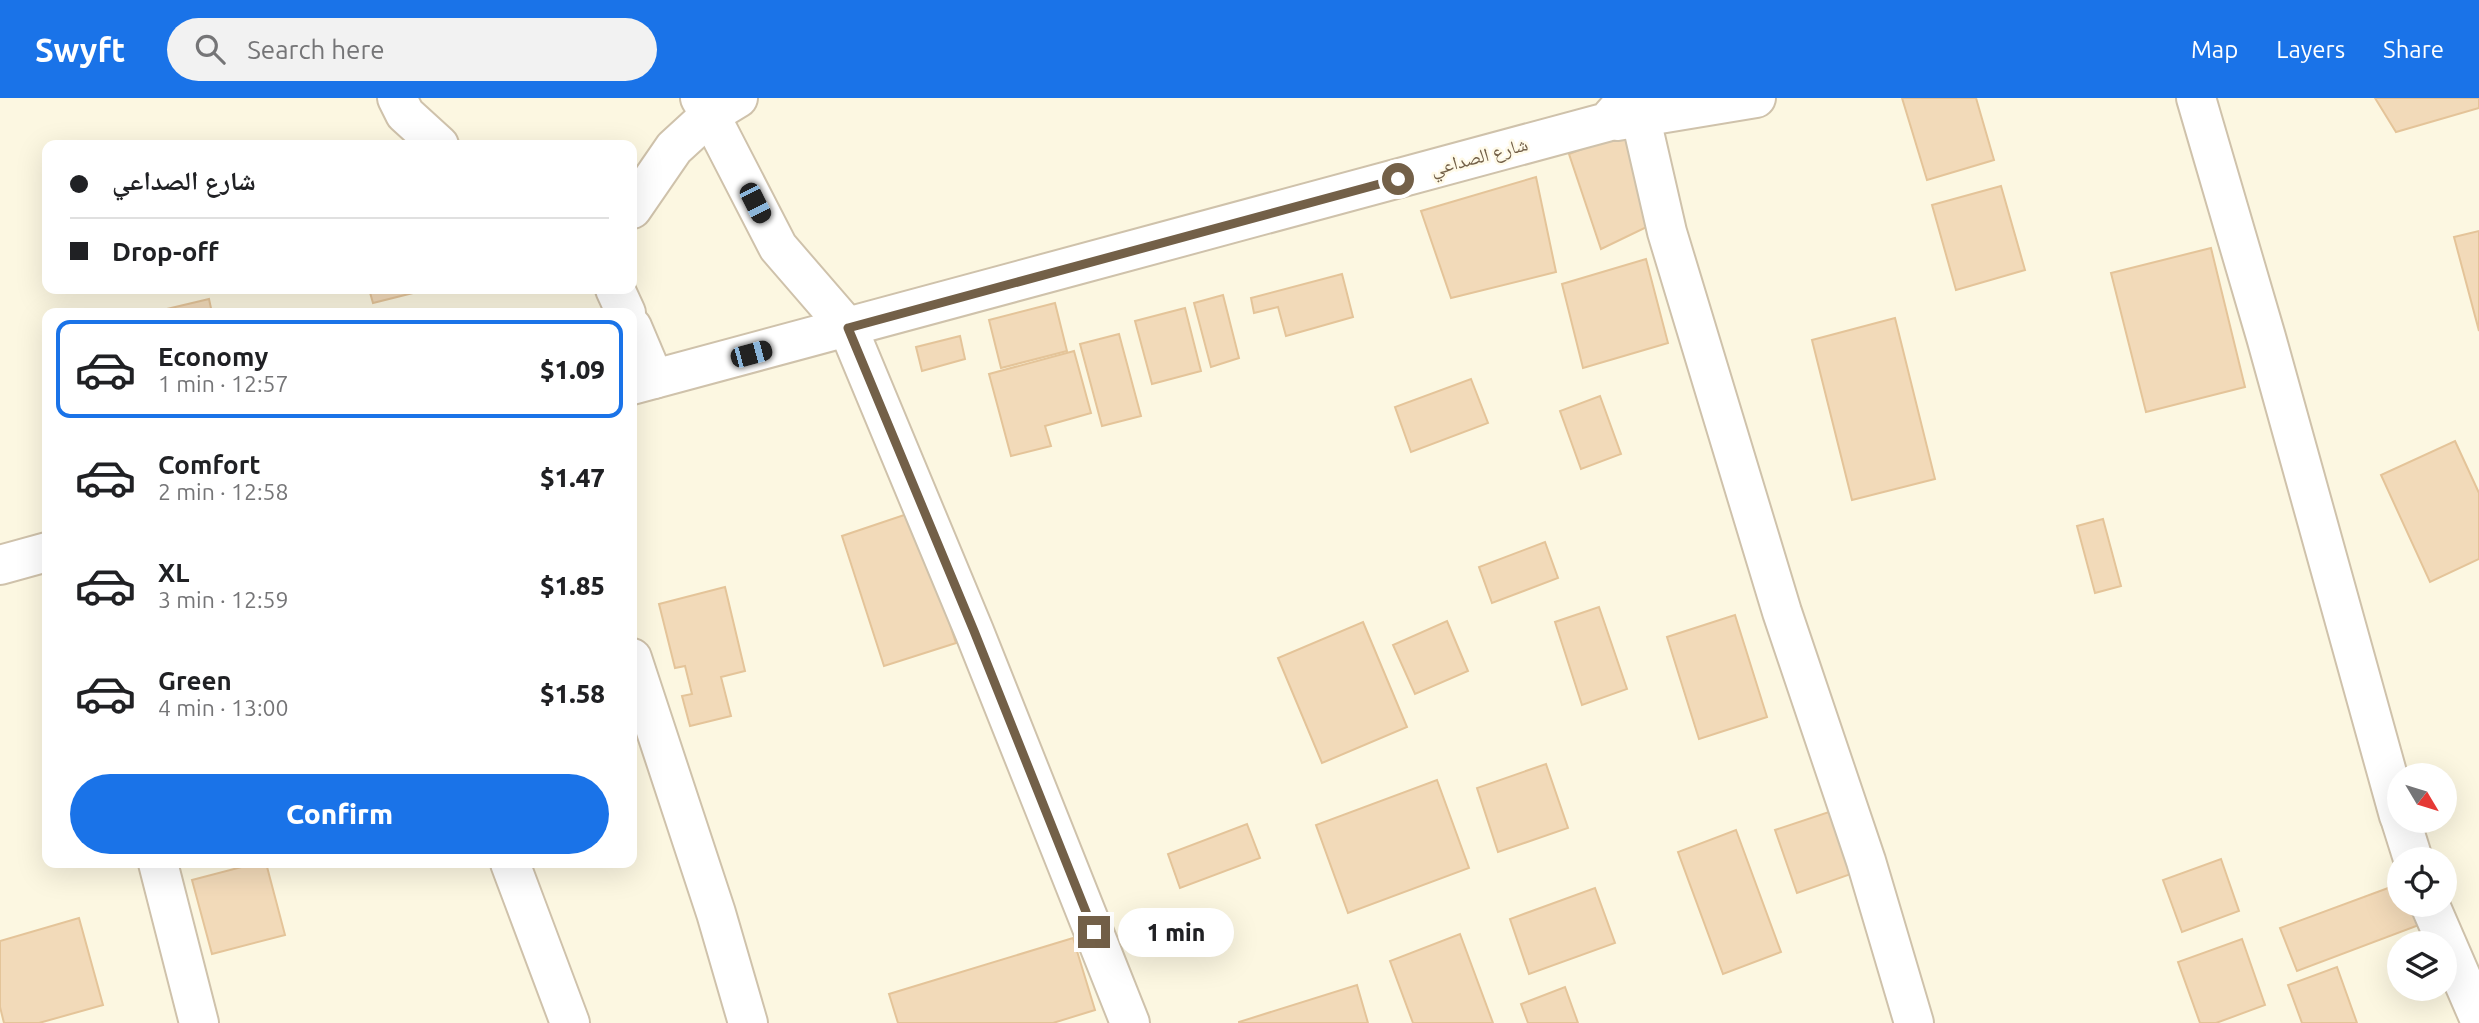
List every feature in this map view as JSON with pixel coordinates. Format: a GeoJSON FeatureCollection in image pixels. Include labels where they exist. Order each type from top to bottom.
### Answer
{"type":"FeatureCollection","features":[{"type":"Feature","properties":{"kind":"street"},"geometry":{"type":"LineString","coordinates":[[397,98],[405,114],[434,140]]}},
{"type":"Feature","properties":{"kind":"street","name":"شارع الصداعي"},"geometry":{"type":"LineString","coordinates":[[643,382],[1625,113],[1756,98]]}},
{"type":"Feature","properties":{"kind":"street"},"geometry":{"type":"LineString","coordinates":[[2196,98],[2266,337],[2387,772]]}},
{"type":"Feature","properties":{"kind":"street"},"geometry":{"type":"LineString","coordinates":[[637,202],[674,148],[716,104],[778,247],[848,328],[974,631],[1130,1023]]}},
{"type":"Feature","properties":{"kind":"street"},"geometry":{"type":"LineString","coordinates":[[1625,113],[1667,232],[1782,612],[1866,861],[1914,1023]]}},
{"type":"Feature","properties":{"kind":"street"},"geometry":{"type":"LineString","coordinates":[[637,352],[643,382]]}},
{"type":"Feature","properties":{"kind":"street"},"geometry":{"type":"LineString","coordinates":[[0,565],[42,553]]}},
{"type":"Feature","properties":{"kind":"street"},"geometry":{"type":"LineString","coordinates":[[637,674],[716,913],[748,1023]]}},
{"type":"Feature","properties":{"kind":"street"},"geometry":{"type":"LineString","coordinates":[[159,868],[199,1023]]}},
{"type":"Feature","properties":{"kind":"street"},"geometry":{"type":"LineString","coordinates":[[512,868],[570,1023]]}},
{"type":"Feature","properties":{"kind":"street"},"geometry":{"type":"LineString","coordinates":[[2435,917],[2479,1018]]}},
{"type":"Feature","properties":{"kind":"building"},"geometry":{"type":"Polygon","coordinates":[[[1902,98],[1976,98],[1994,160],[1927,180],[1902,98]]]}},
{"type":"Feature","properties":{"kind":"building"},"geometry":{"type":"Polygon","coordinates":[[[2375,98],[2479,98],[2479,108],[2396,132],[2375,98]]]}},
{"type":"Feature","properties":{"kind":"building"},"geometry":{"type":"Polygon","coordinates":[[[1627,132],[1653,224],[1601,249],[1569,154],[1627,132]]]}},
{"type":"Feature","properties":{"kind":"building"},"geometry":{"type":"Polygon","coordinates":[[[1536,177],[1556,272],[1451,298],[1421,211],[1536,177]]]}},
{"type":"Feature","properties":{"kind":"building"},"geometry":{"type":"Polygon","coordinates":[[[2001,186],[2025,270],[1956,290],[1932,205],[2001,186]]]}},
{"type":"Feature","properties":{"kind":"building"},"geometry":{"type":"Polygon","coordinates":[[[2479,231],[2479,331],[2454,237],[2479,231]]]}},
{"type":"Feature","properties":{"kind":"building"},"geometry":{"type":"Polygon","coordinates":[[[2211,248],[2245,387],[2146,412],[2111,273],[2211,248]]]}},
{"type":"Feature","properties":{"kind":"building"},"geometry":{"type":"Polygon","coordinates":[[[1646,259],[1668,343],[1583,368],[1562,284],[1646,259]]]}},
{"type":"Feature","properties":{"kind":"building"},"geometry":{"type":"Polygon","coordinates":[[[1342,274],[1353,317],[1286,336],[1278,307],[1254,313],[1251,298],[1342,274]]]}},
{"type":"Feature","properties":{"kind":"building"},"geometry":{"type":"Polygon","coordinates":[[[370,294],[409,294],[373,303],[370,294]]]}},
{"type":"Feature","properties":{"kind":"building"},"geometry":{"type":"Polygon","coordinates":[[[1223,295],[1239,358],[1211,367],[1194,303],[1223,295]]]}},
{"type":"Feature","properties":{"kind":"building"},"geometry":{"type":"Polygon","coordinates":[[[209,299],[211,308],[171,308],[209,299]]]}},
{"type":"Feature","properties":{"kind":"building"},"geometry":{"type":"Polygon","coordinates":[[[1055,303],[1067,351],[1001,368],[989,320],[1055,303]]]}},
{"type":"Feature","properties":{"kind":"building"},"geometry":{"type":"Polygon","coordinates":[[[1185,308],[1201,371],[1152,384],[1135,321],[1185,308]]]}},
{"type":"Feature","properties":{"kind":"building"},"geometry":{"type":"Polygon","coordinates":[[[1895,318],[1935,479],[1852,500],[1812,340],[1895,318]]]}},
{"type":"Feature","properties":{"kind":"building"},"geometry":{"type":"Polygon","coordinates":[[[1119,334],[1141,416],[1102,426],[1080,344],[1119,334]]]}},
{"type":"Feature","properties":{"kind":"building"},"geometry":{"type":"Polygon","coordinates":[[[960,336],[965,359],[922,371],[916,347],[960,336]]]}},
{"type":"Feature","properties":{"kind":"building"},"geometry":{"type":"Polygon","coordinates":[[[1074,351],[1091,413],[1045,426],[1051,446],[1011,456],[989,374],[1074,351]]]}},
{"type":"Feature","properties":{"kind":"building"},"geometry":{"type":"Polygon","coordinates":[[[1471,379],[1488,423],[1411,452],[1395,407],[1471,379]]]}},
{"type":"Feature","properties":{"kind":"building"},"geometry":{"type":"Polygon","coordinates":[[[1600,396],[1621,454],[1581,469],[1560,411],[1600,396]]]}},
{"type":"Feature","properties":{"kind":"building"},"geometry":{"type":"Polygon","coordinates":[[[2455,441],[2479,493],[2479,559],[2430,582],[2381,475],[2455,441]]]}},
{"type":"Feature","properties":{"kind":"building"},"geometry":{"type":"Polygon","coordinates":[[[913,512],[956,643],[884,666],[842,536],[913,512]]]}},
{"type":"Feature","properties":{"kind":"building"},"geometry":{"type":"Polygon","coordinates":[[[2103,519],[2121,586],[2095,593],[2077,526],[2103,519]]]}},
{"type":"Feature","properties":{"kind":"building"},"geometry":{"type":"Polygon","coordinates":[[[1545,542],[1558,578],[1492,603],[1479,567],[1545,542]]]}},
{"type":"Feature","properties":{"kind":"building"},"geometry":{"type":"Polygon","coordinates":[[[725,587],[745,671],[721,677],[731,716],[690,726],[682,696],[692,694],[685,666],[675,668],[659,604],[725,587]]]}},
{"type":"Feature","properties":{"kind":"building"},"geometry":{"type":"Polygon","coordinates":[[[1599,607],[1627,689],[1582,705],[1555,622],[1599,607]]]}},
{"type":"Feature","properties":{"kind":"building"},"geometry":{"type":"Polygon","coordinates":[[[1735,615],[1767,717],[1699,739],[1667,637],[1735,615]]]}},
{"type":"Feature","properties":{"kind":"building"},"geometry":{"type":"Polygon","coordinates":[[[1447,621],[1468,671],[1415,694],[1393,645],[1447,621]]]}},
{"type":"Feature","properties":{"kind":"building"},"geometry":{"type":"Polygon","coordinates":[[[1363,622],[1407,727],[1322,763],[1278,658],[1363,622]]]}},
{"type":"Feature","properties":{"kind":"building"},"geometry":{"type":"Polygon","coordinates":[[[1546,764],[1568,828],[1498,852],[1477,788],[1546,764]]]}},
{"type":"Feature","properties":{"kind":"building"},"geometry":{"type":"Polygon","coordinates":[[[1437,780],[1469,868],[1348,913],[1316,825],[1437,780]]]}},
{"type":"Feature","properties":{"kind":"building"},"geometry":{"type":"Polygon","coordinates":[[[1829,812],[1851,874],[1797,893],[1775,830],[1829,812]]]}},
{"type":"Feature","properties":{"kind":"building"},"geometry":{"type":"Polygon","coordinates":[[[1247,824],[1260,858],[1180,888],[1168,854],[1247,824]]]}},
{"type":"Feature","properties":{"kind":"building"},"geometry":{"type":"Polygon","coordinates":[[[1736,830],[1781,952],[1723,974],[1678,852],[1736,830]]]}},
{"type":"Feature","properties":{"kind":"building"},"geometry":{"type":"Polygon","coordinates":[[[2221,859],[2239,911],[2182,932],[2163,880],[2221,859]]]}},
{"type":"Feature","properties":{"kind":"building"},"geometry":{"type":"Polygon","coordinates":[[[238,868],[267,868],[285,935],[212,954],[192,880],[238,868]]]}},
{"type":"Feature","properties":{"kind":"building"},"geometry":{"type":"Polygon","coordinates":[[[1595,888],[1615,943],[1529,974],[1510,919],[1595,888]]]}},
{"type":"Feature","properties":{"kind":"building"},"geometry":{"type":"Polygon","coordinates":[[[2387,888],[2387,917],[2415,917],[2419,925],[2403,931],[2387,931],[2387,937],[2297,971],[2280,928],[2387,888]]]}},
{"type":"Feature","properties":{"kind":"building"},"geometry":{"type":"Polygon","coordinates":[[[79,918],[103,1005],[39,1023],[4,1023],[0,1007],[0,941],[79,918]]]}},
{"type":"Feature","properties":{"kind":"building"},"geometry":{"type":"Polygon","coordinates":[[[1460,934],[1493,1023],[1413,1023],[1390,961],[1460,934]]]}},
{"type":"Feature","properties":{"kind":"building"},"geometry":{"type":"Polygon","coordinates":[[[1073,938],[1095,1010],[1053,1023],[898,1023],[889,994],[1073,938]]]}},
{"type":"Feature","properties":{"kind":"building"},"geometry":{"type":"Polygon","coordinates":[[[2242,939],[2265,1005],[2216,1023],[2200,1023],[2178,962],[2242,939]]]}},
{"type":"Feature","properties":{"kind":"building"},"geometry":{"type":"Polygon","coordinates":[[[2337,967],[2357,1023],[2302,1023],[2288,985],[2337,967]]]}},
{"type":"Feature","properties":{"kind":"building"},"geometry":{"type":"Polygon","coordinates":[[[1357,985],[1368,1023],[1239,1023],[1239,1022],[1357,985]]]}},
{"type":"Feature","properties":{"kind":"building"},"geometry":{"type":"Polygon","coordinates":[[[1565,987],[1578,1023],[1528,1023],[1521,1004],[1565,987]]]}},
{"type":"Feature","properties":{"kind":"route"},"geometry":{"type":"LineString","coordinates":[[1094,932],[974,631],[848,328],[1398,179]]}}]}
